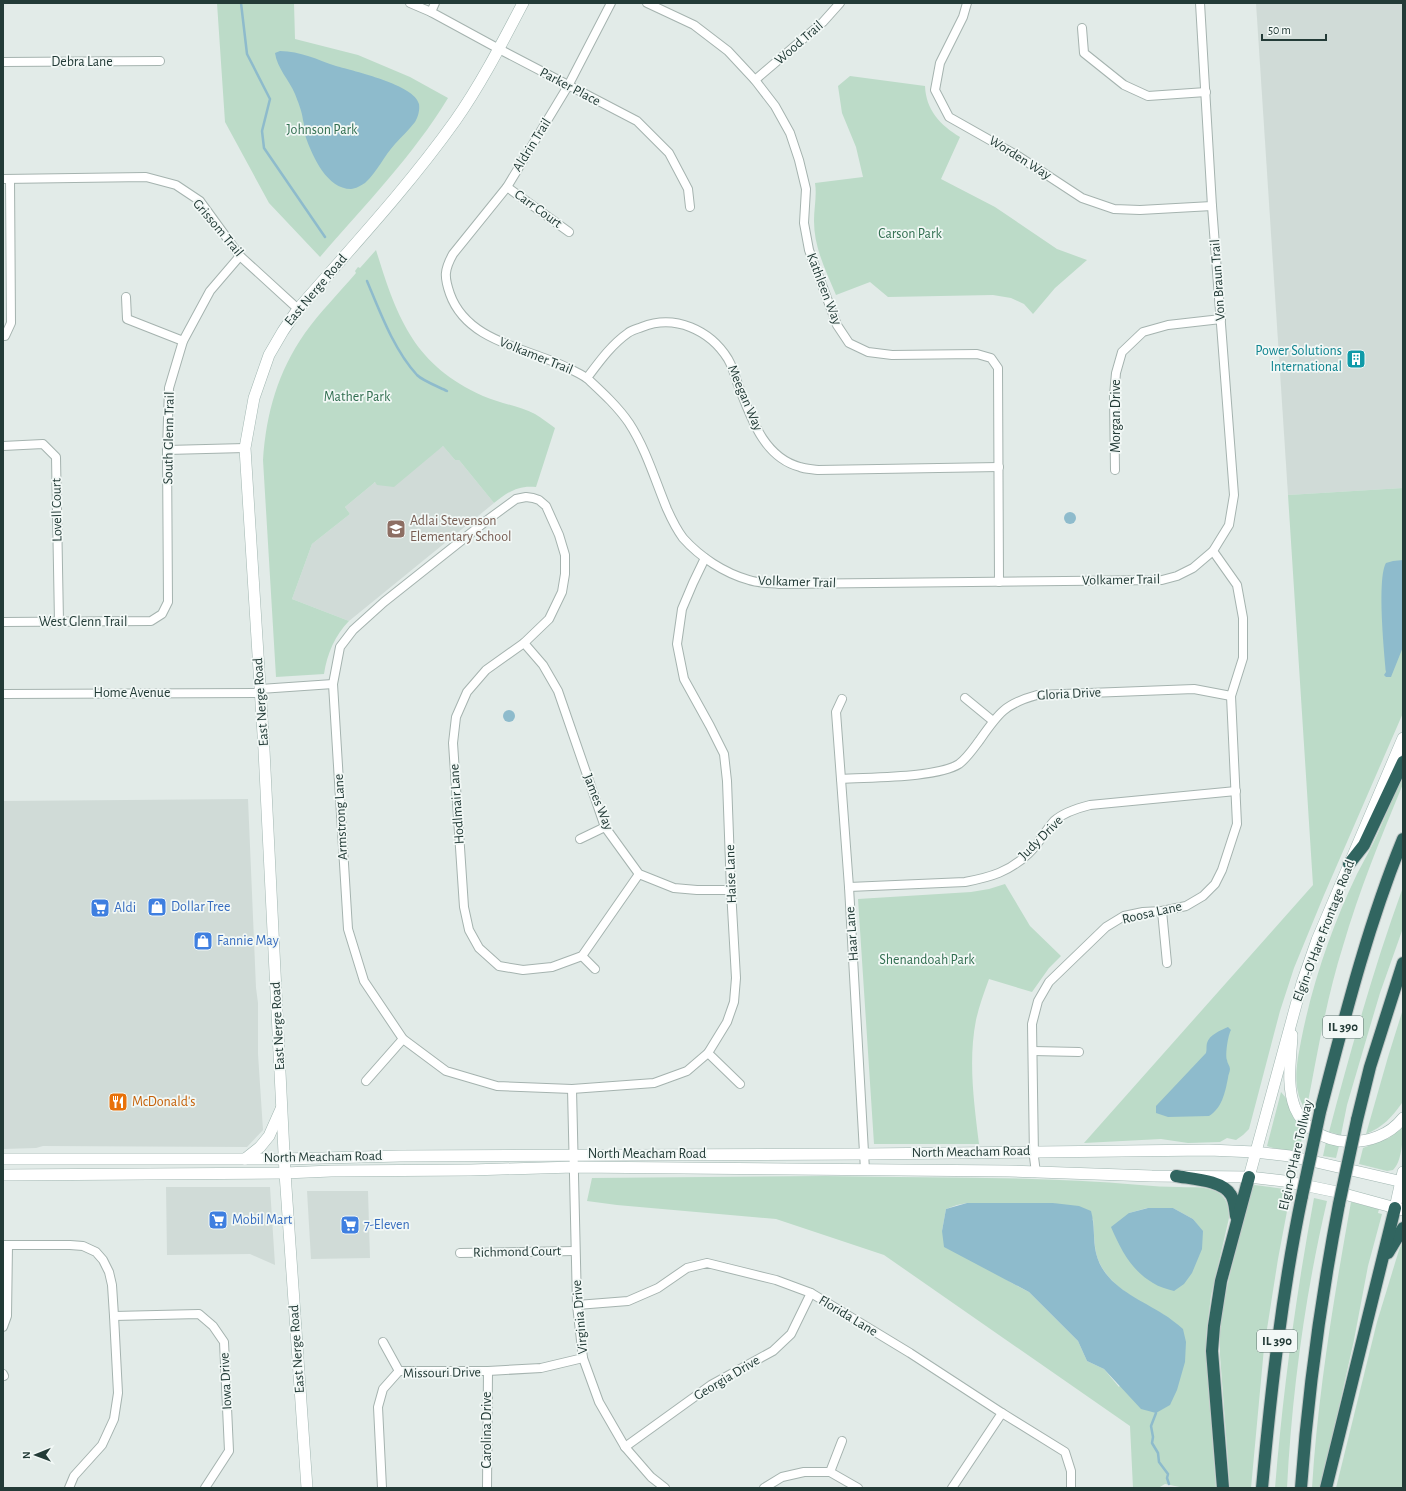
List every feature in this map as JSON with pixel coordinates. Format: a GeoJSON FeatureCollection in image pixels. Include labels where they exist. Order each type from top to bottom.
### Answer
{"type":"FeatureCollection","features":[{"type":"Feature","properties":{"kind":"highway"},"geometry":{"type":"LineString","coordinates":[[1349,864],[1364,845],[1403,762]]}},
{"type":"Feature","properties":{"kind":"highway","name":"Elgin-O'Hare Tollway"},"geometry":{"type":"LineString","coordinates":[[1262,1488],[1268,1416],[1278,1331],[1302,1196],[1320,1112],[1366,941],[1392,865],[1403,839]]}},
{"type":"Feature","properties":{"kind":"highway","name":"IL 390"},"geometry":{"type":"LineString","coordinates":[[1301,1488],[1305,1436],[1318,1324],[1339,1204],[1370,1067],[1403,963]]}},
{"type":"Feature","properties":{"kind":"highway"},"geometry":{"type":"LineString","coordinates":[[1176,1176],[1209,1182],[1224,1187],[1232,1195],[1235,1204],[1237,1222]]}},
{"type":"Feature","properties":{"kind":"highway"},"geometry":{"type":"LineString","coordinates":[[1223,1488],[1212,1351],[1214,1326],[1221,1281],[1249,1177]]}},
{"type":"Feature","properties":{"kind":"highway"},"geometry":{"type":"LineString","coordinates":[[1326,1488],[1381,1266],[1399,1209]]}},
{"type":"Feature","properties":{"kind":"highway"},"geometry":{"type":"LineString","coordinates":[[1381,1266],[1394,1241],[1403,1228]]}},
{"type":"Feature","properties":{"kind":"main road","name":"East Nerge Road"},"geometry":{"type":"LineString","coordinates":[[307,1488],[284,1159],[272,907],[245,448],[254,398],[270,355],[283,331],[298,309],[413,178],[464,107],[499,49],[523,3]]}},
{"type":"Feature","properties":{"kind":"main road","name":"Elgin-O'Hare Frontage Road"},"geometry":{"type":"LineString","coordinates":[[1249,1177],[1292,1016],[1317,940],[1403,738]]}},
{"type":"Feature","properties":{"kind":"main road"},"geometry":{"type":"LineString","coordinates":[[1292,1016],[1290,1094],[1296,1109],[1311,1128],[1335,1140],[1361,1142],[1374,1139],[1387,1132],[1403,1118]]}},
{"type":"Feature","properties":{"kind":"main road"},"geometry":{"type":"LineString","coordinates":[[245,1159],[260,1147],[269,1136],[282,1107]]}},
{"type":"Feature","properties":{"kind":"main road","name":"North Meacham Road"},"geometry":{"type":"LineString","coordinates":[[3,1159],[284,1159],[573,1154],[864,1154],[1209,1150],[1255,1152],[1290,1156],[1402,1178]]}},
{"type":"Feature","properties":{"kind":"main road","name":"North Meacham Road"},"geometry":{"type":"LineString","coordinates":[[3,1175],[285,1173],[574,1167],[1009,1171],[1036,1173],[1249,1177],[1284,1181],[1337,1192],[1399,1209]]}},
{"type":"Feature","properties":{"kind":"main road"},"geometry":{"type":"LineString","coordinates":[[1399,1209],[1402,1178]]}},
{"type":"Feature","properties":{"kind":"street","name":"Parker Place"},"geometry":{"type":"LineString","coordinates":[[410,3],[431,12],[568,86],[637,121],[670,153],[688,189],[690,207]]}},
{"type":"Feature","properties":{"kind":"street"},"geometry":{"type":"LineString","coordinates":[[431,12],[436,3]]}},
{"type":"Feature","properties":{"kind":"street","name":"Aldrin Trail"},"geometry":{"type":"LineString","coordinates":[[446,281],[446,266],[453,254],[507,187],[568,86],[611,3]]}},
{"type":"Feature","properties":{"kind":"street","name":"Kathleen Way"},"geometry":{"type":"LineString","coordinates":[[648,3],[694,25],[728,51],[756,80],[775,106],[790,133],[800,160],[806,188],[804,223],[809,250],[837,325],[850,343],[868,352],[892,356],[977,354],[991,358],[998,368],[999,582]]}},
{"type":"Feature","properties":{"kind":"street","name":"Wood Trail"},"geometry":{"type":"LineString","coordinates":[[756,80],[823,22],[840,3]]}},
{"type":"Feature","properties":{"kind":"street","name":"Worden Way"},"geometry":{"type":"LineString","coordinates":[[967,3],[963,17],[940,63],[935,90],[949,117],[1018,156],[1082,198],[1114,209],[1140,210],[1212,206]]}},
{"type":"Feature","properties":{"kind":"street","name":"Von Braun Trail"},"geometry":{"type":"LineString","coordinates":[[1200,3],[1212,206],[1234,495],[1229,525],[1213,552]]}},
{"type":"Feature","properties":{"kind":"street"},"geometry":{"type":"LineString","coordinates":[[1082,28],[1084,53],[1124,85],[1148,96],[1206,92]]}},
{"type":"Feature","properties":{"kind":"street","name":"Debra Lane"},"geometry":{"type":"LineString","coordinates":[[3,62],[160,61]]}},
{"type":"Feature","properties":{"kind":"street","name":"Grissom Trail"},"geometry":{"type":"LineString","coordinates":[[7,179],[146,177],[176,185],[200,201],[240,256],[298,309]]}},
{"type":"Feature","properties":{"kind":"street"},"geometry":{"type":"LineString","coordinates":[[3,336],[5,336],[11,323],[7,179]]}},
{"type":"Feature","properties":{"kind":"street","name":"Carr Court"},"geometry":{"type":"LineString","coordinates":[[507,187],[569,232]]}},
{"type":"Feature","properties":{"kind":"street","name":"South Glenn Trail"},"geometry":{"type":"LineString","coordinates":[[162,614],[168,602],[167,450],[169,388],[183,341],[210,291],[240,256]]}},
{"type":"Feature","properties":{"kind":"street","name":"Volkamer Trail"},"geometry":{"type":"LineString","coordinates":[[446,281],[453,300],[467,320],[489,337],[562,365],[587,378],[610,399],[629,423],[646,457],[668,511],[682,537],[705,558],[737,576],[750,580],[779,584],[1162,580],[1177,576],[1193,568],[1213,552]]}},
{"type":"Feature","properties":{"kind":"street"},"geometry":{"type":"LineString","coordinates":[[126,297],[126,319],[183,341]]}},
{"type":"Feature","properties":{"kind":"street","name":"Morgan Drive"},"geometry":{"type":"LineString","coordinates":[[1115,470],[1114,395],[1116,373],[1122,352],[1143,332],[1168,325],[1221,319]]}},
{"type":"Feature","properties":{"kind":"street","name":"Meegan Way"},"geometry":{"type":"LineString","coordinates":[[587,378],[612,347],[629,332],[651,324],[672,322],[693,328],[713,339],[729,360],[756,428],[767,445],[781,459],[799,467],[818,470],[999,467]]}},
{"type":"Feature","properties":{"kind":"street","name":"Lovell Court"},"geometry":{"type":"LineString","coordinates":[[3,446],[43,444],[56,458],[59,622]]}},
{"type":"Feature","properties":{"kind":"street"},"geometry":{"type":"LineString","coordinates":[[167,450],[245,448]]}},
{"type":"Feature","properties":{"kind":"street","name":"Armstrong Lane"},"geometry":{"type":"LineString","coordinates":[[533,498],[526,497],[516,499],[486,521],[384,602],[353,630],[340,647],[333,684],[348,929],[364,981],[403,1040],[446,1071],[497,1086],[572,1089]]}},
{"type":"Feature","properties":{"kind":"street","name":"Hodlmair Lane"},"geometry":{"type":"LineString","coordinates":[[533,498],[546,506],[559,535],[565,555],[565,574],[562,592],[549,619],[524,643],[486,670],[467,692],[456,717],[453,743],[464,906],[469,930],[479,948],[499,966],[523,970],[552,967],[582,956]]}},
{"type":"Feature","properties":{"kind":"street","name":"Roosa Lane"},"geometry":{"type":"LineString","coordinates":[[1036,1173],[1034,1152],[1032,1024],[1038,1001],[1049,982],[1106,927],[1124,916],[1186,906],[1203,896],[1215,884],[1222,870],[1237,824],[1231,696],[1243,658],[1243,618],[1237,584],[1213,552]]}},
{"type":"Feature","properties":{"kind":"street","name":"Haise Lane"},"geometry":{"type":"LineString","coordinates":[[572,1089],[654,1083],[687,1071],[708,1053],[727,1022],[734,1002],[736,978],[727,781],[724,754],[684,679],[677,644],[682,609],[705,558]]}},
{"type":"Feature","properties":{"kind":"street","name":"West Glenn Trail"},"geometry":{"type":"LineString","coordinates":[[3,622],[151,621],[162,614]]}},
{"type":"Feature","properties":{"kind":"street","name":"James Way"},"geometry":{"type":"LineString","coordinates":[[524,643],[543,666],[558,691],[605,827],[639,874]]}},
{"type":"Feature","properties":{"kind":"street","name":"Home Avenue"},"geometry":{"type":"LineString","coordinates":[[3,694],[260,691],[333,684]]}},
{"type":"Feature","properties":{"kind":"street","name":"Gloria Drive"},"geometry":{"type":"LineString","coordinates":[[841,779],[933,773],[958,764],[972,751],[993,721],[1007,707],[1020,700],[1037,694],[1194,689],[1231,696]]}},
{"type":"Feature","properties":{"kind":"street"},"geometry":{"type":"LineString","coordinates":[[965,698],[993,721]]}},
{"type":"Feature","properties":{"kind":"street","name":"Haar Lane"},"geometry":{"type":"LineString","coordinates":[[842,699],[836,712],[849,887],[865,1170]]}},
{"type":"Feature","properties":{"kind":"street","name":"Judy Drive"},"geometry":{"type":"LineString","coordinates":[[849,887],[965,882],[982,879],[1002,873],[1029,853],[1054,821],[1070,811],[1090,805],[1236,791]]}},
{"type":"Feature","properties":{"kind":"street"},"geometry":{"type":"LineString","coordinates":[[580,839],[605,827]]}},
{"type":"Feature","properties":{"kind":"street"},"geometry":{"type":"LineString","coordinates":[[595,969],[582,956],[639,874],[674,888],[731,890]]}},
{"type":"Feature","properties":{"kind":"street"},"geometry":{"type":"LineString","coordinates":[[1162,911],[1167,963]]}},
{"type":"Feature","properties":{"kind":"street"},"geometry":{"type":"LineString","coordinates":[[366,1081],[403,1040]]}},
{"type":"Feature","properties":{"kind":"street"},"geometry":{"type":"LineString","coordinates":[[1033,1051],[1079,1052]]}},
{"type":"Feature","properties":{"kind":"street"},"geometry":{"type":"LineString","coordinates":[[708,1053],[740,1084]]}},
{"type":"Feature","properties":{"kind":"street","name":"Virginia Drive"},"geometry":{"type":"LineString","coordinates":[[572,1089],[577,1305],[582,1358],[599,1402],[625,1447],[651,1477],[665,1488]]}},
{"type":"Feature","properties":{"kind":"street"},"geometry":{"type":"LineString","coordinates":[[3,1327],[7,1316],[5,1245],[83,1246],[96,1252],[104,1260],[112,1285],[118,1393],[114,1419],[102,1445],[74,1476],[69,1488]]}},
{"type":"Feature","properties":{"kind":"street","name":"Richmond Court"},"geometry":{"type":"LineString","coordinates":[[460,1253],[575,1251]]}},
{"type":"Feature","properties":{"kind":"street","name":"Florida Lane"},"geometry":{"type":"LineString","coordinates":[[577,1305],[628,1301],[658,1288],[687,1268],[707,1263],[776,1280],[811,1293],[910,1353],[1065,1452],[1071,1471],[1071,1488]]}},
{"type":"Feature","properties":{"kind":"street","name":"Georgia Drive"},"geometry":{"type":"LineString","coordinates":[[625,1447],[711,1385],[773,1351],[791,1334],[811,1293]]}},
{"type":"Feature","properties":{"kind":"street","name":"Iowa Drive"},"geometry":{"type":"LineString","coordinates":[[114,1316],[199,1314],[213,1326],[224,1342],[229,1451],[205,1488]]}},
{"type":"Feature","properties":{"kind":"street"},"geometry":{"type":"LineString","coordinates":[[383,1342],[399,1371]]}},
{"type":"Feature","properties":{"kind":"street","name":"Missouri Drive"},"geometry":{"type":"LineString","coordinates":[[382,1488],[378,1407],[383,1389],[399,1371],[488,1371],[541,1368],[582,1358]]}},
{"type":"Feature","properties":{"kind":"street","name":"Carolina Drive"},"geometry":{"type":"LineString","coordinates":[[487,1488],[488,1371]]}},
{"type":"Feature","properties":{"kind":"street"},"geometry":{"type":"LineString","coordinates":[[952,1488],[1002,1413]]}},
{"type":"Feature","properties":{"kind":"street"},"geometry":{"type":"LineString","coordinates":[[830,1472],[842,1441]]}},
{"type":"Feature","properties":{"kind":"street"},"geometry":{"type":"LineString","coordinates":[[764,1488],[782,1477],[804,1472],[830,1472],[858,1488]]}},
{"type":"Feature","properties":{"kind":"shaded area"},"geometry":{"type":"Polygon","coordinates":[[[1256,3],[1403,3],[1403,488],[1288,495],[1256,3]]]}},
{"type":"Feature","properties":{"kind":"shaded area","name":"Adlai Stevenson Elementary School"},"geometry":{"type":"Polygon","coordinates":[[[443,446],[455,460],[459,460],[494,503],[349,621],[292,599],[312,544],[350,514],[345,507],[374,483],[443,446]]]}},
{"type":"Feature","properties":{"kind":"shaded area"},"geometry":{"type":"Polygon","coordinates":[[[248,799],[256,988],[258,1003],[258,1054],[263,1130],[247,1147],[43,1146],[36,1148],[3,1149],[3,801],[248,799]]]}},
{"type":"Feature","properties":{"kind":"shaded area"},"geometry":{"type":"Polygon","coordinates":[[[166,1187],[270,1187],[275,1265],[250,1254],[167,1255],[166,1187]]]}},
{"type":"Feature","properties":{"kind":"shaded area"},"geometry":{"type":"Polygon","coordinates":[[[307,1191],[368,1191],[370,1258],[311,1259],[307,1191]]]}},
{"type":"Feature","properties":{"kind":"green space","name":"Johnson Park"},"geometry":{"type":"Polygon","coordinates":[[[217,3],[294,3],[295,39],[358,55],[410,77],[448,98],[404,160],[371,200],[320,257],[269,203],[225,122],[217,3]]]}},
{"type":"Feature","properties":{"kind":"green space","name":"Carson Park"},"geometry":{"type":"Polygon","coordinates":[[[850,76],[925,86],[928,102],[935,116],[940,122],[960,137],[941,179],[995,207],[1057,249],[1087,260],[1055,288],[1033,314],[1024,304],[1011,298],[993,295],[888,297],[870,282],[836,295],[821,259],[816,241],[814,221],[816,193],[815,183],[863,177],[856,147],[842,113],[838,86],[850,76]]]}},
{"type":"Feature","properties":{"kind":"green space","name":"Mather Park"},"geometry":{"type":"Polygon","coordinates":[[[376,250],[392,297],[401,318],[424,354],[440,370],[459,384],[483,396],[535,414],[555,428],[536,487],[518,488],[494,503],[459,460],[455,460],[443,446],[394,487],[377,485],[375,482],[345,507],[350,514],[312,544],[292,599],[349,621],[332,645],[324,674],[276,677],[263,460],[270,410],[287,362],[305,333],[356,273],[355,271],[358,267],[360,268],[376,250]]]}},
{"type":"Feature","properties":{"kind":"green space"},"geometry":{"type":"Polygon","coordinates":[[[1403,488],[1403,713],[1294,968],[1280,1011],[1249,1129],[1236,1140],[1227,1138],[1220,1142],[1188,1143],[1161,1139],[1084,1143],[1313,885],[1288,495],[1403,488]]]}},
{"type":"Feature","properties":{"kind":"green space"},"geometry":{"type":"Polygon","coordinates":[[[1403,775],[1403,784],[1363,885],[1337,966],[1322,1028],[1306,1112],[1300,1100],[1297,1086],[1297,1066],[1306,1020],[1317,977],[1339,914],[1357,874],[1376,838],[1403,775]]]}},
{"type":"Feature","properties":{"kind":"green space","name":"Shenandoah Park"},"geometry":{"type":"Polygon","coordinates":[[[1005,884],[1030,926],[1061,956],[1049,968],[1032,992],[989,979],[976,1020],[972,1051],[975,1113],[979,1144],[874,1144],[858,899],[971,892],[989,889],[1005,884]]]}},
{"type":"Feature","properties":{"kind":"green space"},"geometry":{"type":"Polygon","coordinates":[[[1403,887],[1403,928],[1380,993],[1347,1105],[1341,1135],[1329,1132],[1363,1008],[1403,887]]]}},
{"type":"Feature","properties":{"kind":"green space"},"geometry":{"type":"Polygon","coordinates":[[[1403,1009],[1402,1103],[1387,1121],[1366,1134],[1388,1057],[1403,1009]]]}},
{"type":"Feature","properties":{"kind":"green space"},"geometry":{"type":"Polygon","coordinates":[[[1281,1092],[1286,1098],[1291,1110],[1304,1128],[1299,1152],[1267,1146],[1281,1092]]]}},
{"type":"Feature","properties":{"kind":"green space"},"geometry":{"type":"Polygon","coordinates":[[[1403,1126],[1400,1156],[1393,1170],[1387,1171],[1359,1164],[1363,1148],[1389,1138],[1403,1126]]]}},
{"type":"Feature","properties":{"kind":"green space"},"geometry":{"type":"Polygon","coordinates":[[[1326,1142],[1339,1146],[1336,1158],[1323,1156],[1326,1142]]]}},
{"type":"Feature","properties":{"kind":"green space"},"geometry":{"type":"Polygon","coordinates":[[[825,1176],[982,1178],[1101,1182],[1200,1188],[1217,1192],[1224,1197],[1226,1201],[1229,1218],[1211,1296],[1206,1336],[1206,1359],[1216,1488],[1185,1488],[1165,1484],[1158,1488],[1133,1488],[1130,1426],[884,1255],[776,1219],[587,1201],[592,1178],[825,1176]],[[967,1203],[946,1209],[942,1231],[1010,1282],[1029,1292],[1078,1341],[1087,1361],[1104,1369],[1119,1387],[1164,1315],[1123,1290],[1106,1274],[1096,1253],[1093,1219],[1053,1203],[967,1203]],[[1147,1208],[1129,1213],[1202,1249],[1202,1231],[1193,1219],[1173,1208],[1147,1208]]]}},
{"type":"Feature","properties":{"kind":"green space"},"geometry":{"type":"Polygon","coordinates":[[[1255,1185],[1291,1190],[1264,1348],[1251,1488],[1230,1488],[1220,1355],[1220,1332],[1223,1305],[1230,1274],[1252,1186],[1255,1185]]]}},
{"type":"Feature","properties":{"kind":"green space"},"geometry":{"type":"Polygon","coordinates":[[[1314,1198],[1327,1201],[1306,1308],[1292,1416],[1287,1488],[1275,1488],[1291,1343],[1301,1270],[1314,1198]]]}},
{"type":"Feature","properties":{"kind":"green space"},"geometry":{"type":"Polygon","coordinates":[[[1351,1202],[1379,1209],[1378,1213],[1382,1214],[1368,1266],[1354,1340],[1321,1488],[1312,1488],[1322,1380],[1351,1202]]]}},
{"type":"Feature","properties":{"kind":"green space"},"geometry":{"type":"Polygon","coordinates":[[[1403,1241],[1403,1488],[1336,1488],[1377,1322],[1403,1241]]]}},
{"type":"Feature","properties":{"kind":"water"},"geometry":{"type":"Polygon","coordinates":[[[280,51],[302,54],[336,66],[369,75],[396,85],[415,97],[419,106],[415,122],[397,141],[364,184],[353,189],[342,188],[335,184],[322,171],[306,138],[302,113],[295,94],[276,58],[275,53],[280,51]]]}},
{"type":"Feature","properties":{"kind":"water"},"geometry":{"type":"Polygon","coordinates":[[[1070,512],[1074,514],[1076,518],[1074,522],[1070,524],[1066,522],[1064,518],[1066,514],[1070,512]]]}},
{"type":"Feature","properties":{"kind":"water"},"geometry":{"type":"Polygon","coordinates":[[[1403,560],[1403,647],[1391,677],[1386,677],[1384,675],[1386,672],[1382,615],[1383,571],[1386,563],[1403,560]]]}},
{"type":"Feature","properties":{"kind":"water"},"geometry":{"type":"Polygon","coordinates":[[[509,710],[513,712],[515,716],[513,720],[509,722],[505,720],[503,716],[505,712],[509,710]]]}},
{"type":"Feature","properties":{"kind":"water"},"geometry":{"type":"Polygon","coordinates":[[[1228,1027],[1231,1030],[1227,1045],[1226,1057],[1230,1070],[1224,1095],[1217,1109],[1209,1116],[1168,1117],[1156,1113],[1156,1106],[1206,1053],[1208,1040],[1216,1033],[1228,1027]]]}},
{"type":"Feature","properties":{"kind":"water"},"geometry":{"type":"Polygon","coordinates":[[[967,1203],[1053,1203],[1079,1206],[1091,1211],[1096,1253],[1106,1274],[1123,1290],[1166,1316],[1183,1329],[1186,1342],[1185,1362],[1177,1390],[1170,1405],[1156,1413],[1141,1409],[1104,1369],[1087,1361],[1078,1341],[1029,1292],[944,1247],[942,1231],[946,1209],[967,1203]]]}},
{"type":"Feature","properties":{"kind":"water"},"geometry":{"type":"Polygon","coordinates":[[[1148,1208],[1173,1208],[1193,1219],[1203,1231],[1202,1249],[1192,1273],[1184,1284],[1174,1291],[1163,1288],[1145,1278],[1133,1266],[1119,1244],[1111,1227],[1129,1213],[1148,1208]]]}},
{"type":"Feature","properties":{"kind":"waterway"},"geometry":{"type":"LineString","coordinates":[[241,3],[247,54],[270,99],[262,131],[264,148],[325,237]]}},
{"type":"Feature","properties":{"kind":"waterway"},"geometry":{"type":"LineString","coordinates":[[367,281],[388,330],[401,354],[417,375],[427,382],[447,391]]}},
{"type":"Feature","properties":{"kind":"waterway"},"geometry":{"type":"LineString","coordinates":[[1156,1413],[1151,1426],[1153,1437],[1152,1443],[1158,1453],[1159,1462],[1168,1474],[1167,1478],[1169,1484]]}},
{"type":"Feature","properties":{"kind":"place","name":"Power Solutions International"},"geometry":{"type":"Point","coordinates":[1356,359]}},
{"type":"Feature","properties":{"kind":"place","name":"Adlai Stevenson Elementary School"},"geometry":{"type":"Point","coordinates":[396,529]}},
{"type":"Feature","properties":{"kind":"place","name":"Dollar Tree"},"geometry":{"type":"Point","coordinates":[157,907]}},
{"type":"Feature","properties":{"kind":"place","name":"Aldi"},"geometry":{"type":"Point","coordinates":[100,908]}},
{"type":"Feature","properties":{"kind":"place","name":"Fannie May"},"geometry":{"type":"Point","coordinates":[203,941]}},
{"type":"Feature","properties":{"kind":"place","name":"McDonald's"},"geometry":{"type":"Point","coordinates":[118,1102]}},
{"type":"Feature","properties":{"kind":"place","name":"Mobil Mart"},"geometry":{"type":"Point","coordinates":[218,1220]}},
{"type":"Feature","properties":{"kind":"place","name":"7-Eleven"},"geometry":{"type":"Point","coordinates":[350,1225]}}]}
